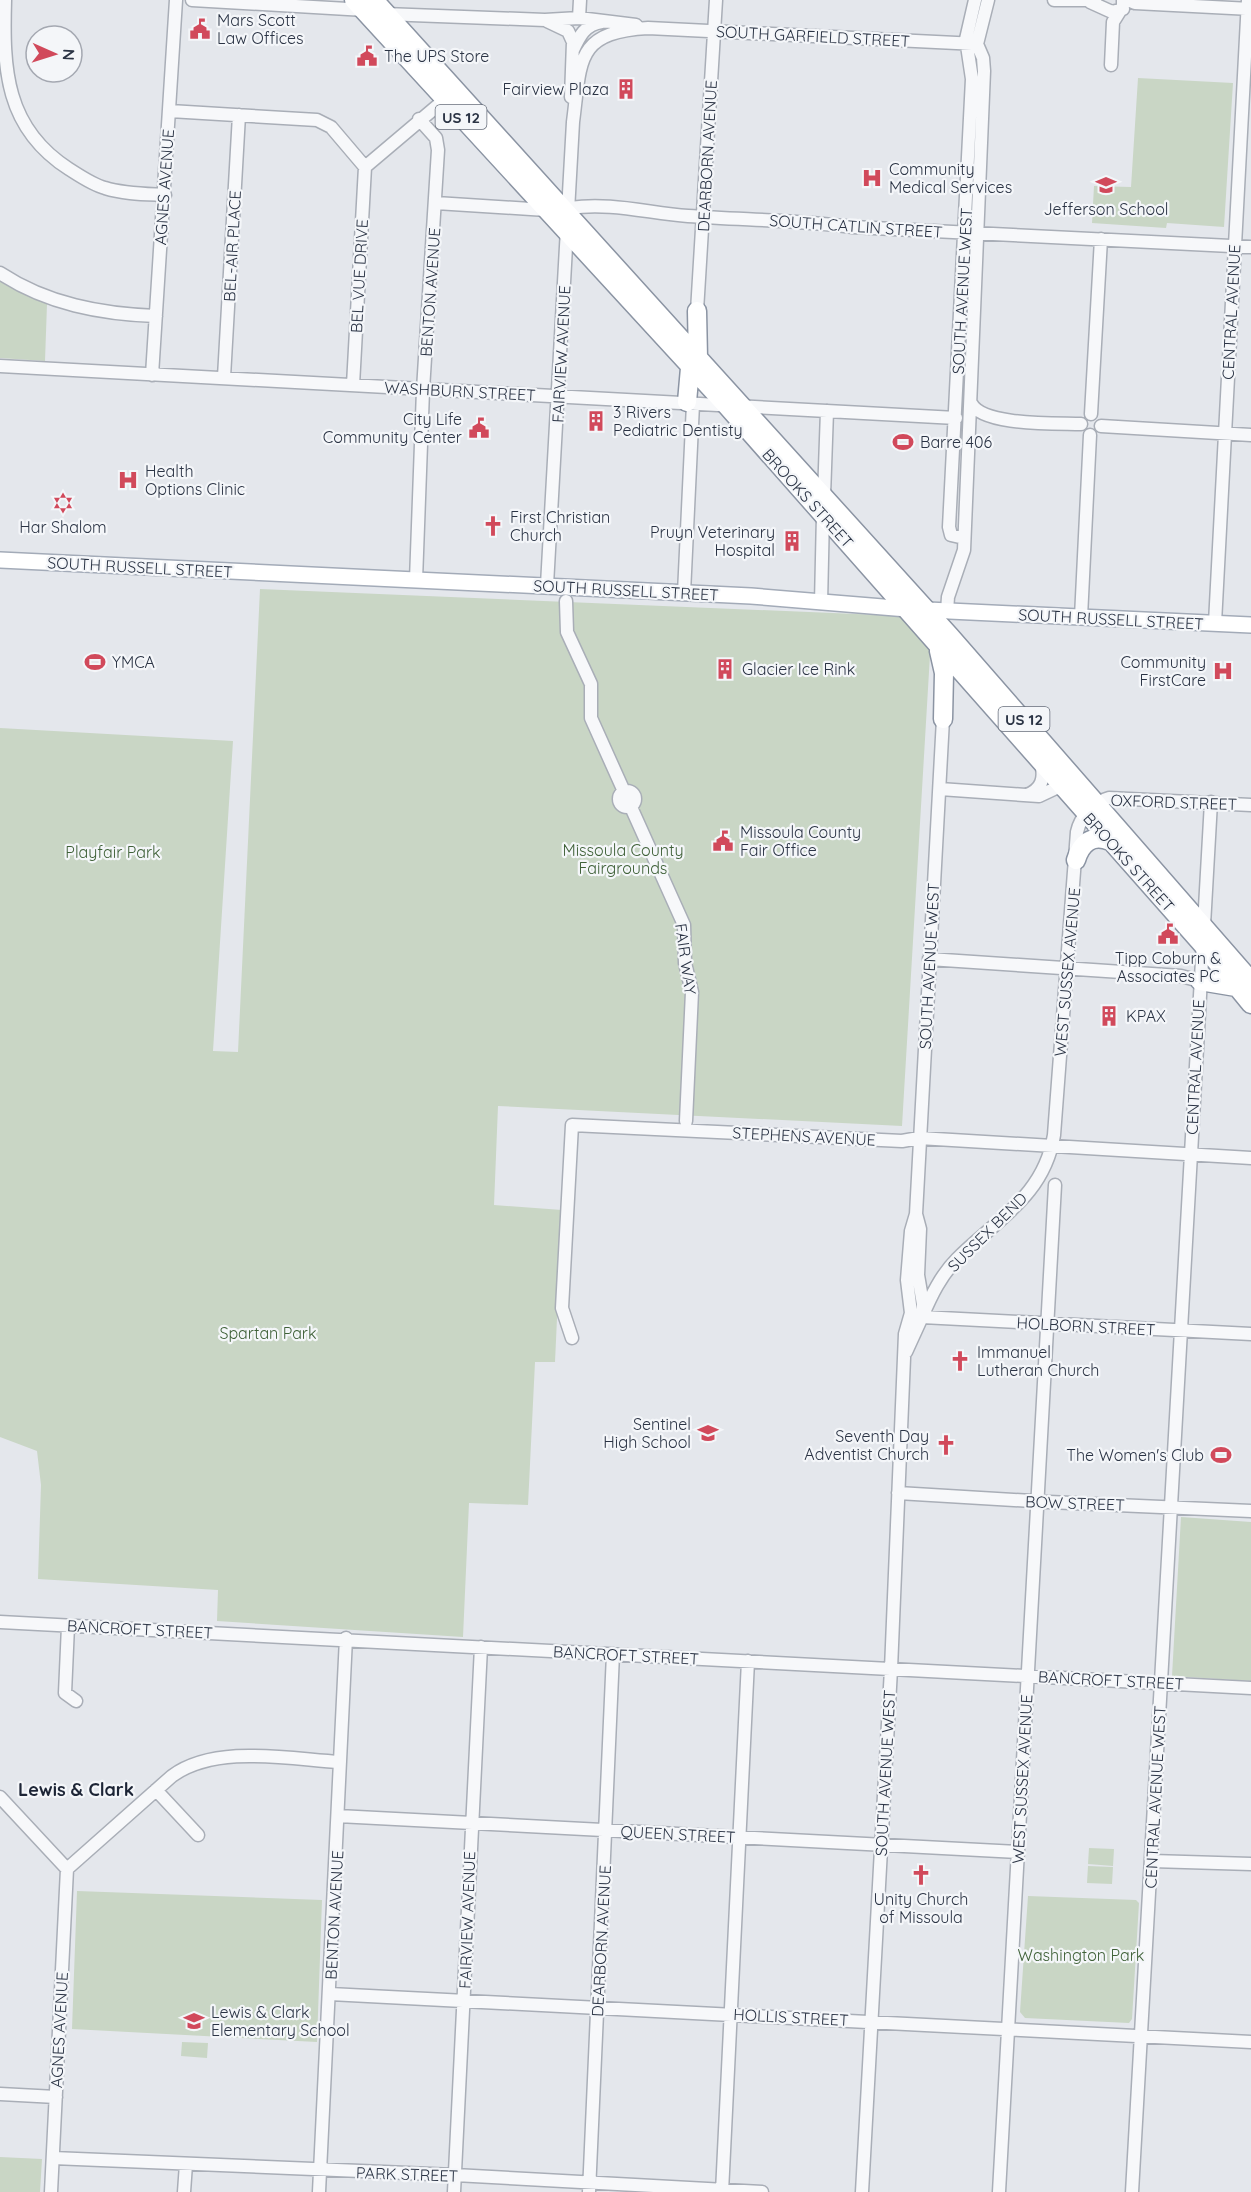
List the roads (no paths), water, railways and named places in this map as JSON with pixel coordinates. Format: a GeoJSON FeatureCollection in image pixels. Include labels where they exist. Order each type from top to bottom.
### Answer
{"type":"FeatureCollection","features":[{"type":"Feature","properties":{"kind":"highway","name":"BROOKS STREET"},"geometry":{"type":"LineString","coordinates":[[364,3],[387,14],[450,95],[546,210],[569,219],[694,363],[824,505],[927,610],[967,686],[1065,789],[1092,808],[1110,841],[1202,935]]}},
{"type":"Feature","properties":{"kind":"highway","name":"BROOKS STREET"},"geometry":{"type":"LineString","coordinates":[[364,3],[669,325],[694,363]]}},
{"type":"Feature","properties":{"kind":"highway"},"geometry":{"type":"LineString","coordinates":[[669,325],[683,324],[697,311]]}},
{"type":"Feature","properties":{"kind":"highway"},"geometry":{"type":"LineString","coordinates":[[690,403],[697,311]]}},
{"type":"Feature","properties":{"kind":"highway","name":"BROOKS STREET"},"geometry":{"type":"LineString","coordinates":[[824,505],[907,609],[943,640],[1244,984],[1251,1004]]}},
{"type":"Feature","properties":{"kind":"highway"},"geometry":{"type":"LineString","coordinates":[[943,719],[943,640],[947,611]]}},
{"type":"Feature","properties":{"kind":"highway"},"geometry":{"type":"LineString","coordinates":[[943,719],[951,694],[967,686]]}},
{"type":"Feature","properties":{"kind":"highway"},"geometry":{"type":"LineString","coordinates":[[1076,860],[1079,850],[1088,841],[1095,838],[1110,841]]}},
{"type":"Feature","properties":{"kind":"highway"},"geometry":{"type":"LineString","coordinates":[[1200,981],[1244,984]]}},
{"type":"Feature","properties":{"kind":"main road","name":"SOUTH RUSSELL STREET"},"geometry":{"type":"LineString","coordinates":[[0,560],[547,585],[947,611],[1082,610],[1215,616],[1251,625]]}},
{"type":"Feature","properties":{"kind":"street"},"geometry":{"type":"LineString","coordinates":[[5,0],[4,52],[7,82],[18,112],[33,139],[52,159],[105,188],[165,195]]}},
{"type":"Feature","properties":{"kind":"street","name":"AGNES AVENUE"},"geometry":{"type":"LineString","coordinates":[[152,375],[176,0]]}},
{"type":"Feature","properties":{"kind":"street"},"geometry":{"type":"LineString","coordinates":[[192,0],[311,4],[364,3]]}},
{"type":"Feature","properties":{"kind":"street"},"geometry":{"type":"LineString","coordinates":[[579,18],[580,0]]}},
{"type":"Feature","properties":{"kind":"street","name":"DEARBORN AVENUE"},"geometry":{"type":"LineString","coordinates":[[697,311],[716,0]]}},
{"type":"Feature","properties":{"kind":"street","name":"SOUTH AVENUE WEST"},"geometry":{"type":"LineString","coordinates":[[947,611],[948,597],[962,559],[971,403],[972,45],[975,0]]}},
{"type":"Feature","properties":{"kind":"street","name":"SOUTH AVENUE WEST"},"geometry":{"type":"LineString","coordinates":[[972,45],[988,0]]}},
{"type":"Feature","properties":{"kind":"street"},"geometry":{"type":"LineString","coordinates":[[1054,0],[1093,1],[1118,7],[1249,6]]}},
{"type":"Feature","properties":{"kind":"street","name":"CENTRAL AVENUE"},"geometry":{"type":"LineString","coordinates":[[1215,616],[1249,6]]}},
{"type":"Feature","properties":{"kind":"street"},"geometry":{"type":"LineString","coordinates":[[1111,65],[1118,7]]}},
{"type":"Feature","properties":{"kind":"street"},"geometry":{"type":"LineString","coordinates":[[387,14],[545,20],[579,18],[648,28]]}},
{"type":"Feature","properties":{"kind":"street"},"geometry":{"type":"LineString","coordinates":[[545,20],[568,31],[573,42],[569,88],[573,122]]}},
{"type":"Feature","properties":{"kind":"street"},"geometry":{"type":"LineString","coordinates":[[573,52],[579,37],[587,27],[609,21]]}},
{"type":"Feature","properties":{"kind":"street"},"geometry":{"type":"LineString","coordinates":[[573,122],[580,70],[588,48],[608,33],[648,28]]}},
{"type":"Feature","properties":{"kind":"street","name":"SOUTH GARFIELD STREET"},"geometry":{"type":"LineString","coordinates":[[648,28],[972,45]]}},
{"type":"Feature","properties":{"kind":"street"},"geometry":{"type":"LineString","coordinates":[[170,111],[317,120],[331,127],[365,167],[450,95]]}},
{"type":"Feature","properties":{"kind":"street","name":"BEL-AIR PLACE"},"geometry":{"type":"LineString","coordinates":[[224,377],[239,116]]}},
{"type":"Feature","properties":{"kind":"street","name":"BENTON AVENUE"},"geometry":{"type":"LineString","coordinates":[[416,580],[423,390],[436,203],[437,142],[419,119]]}},
{"type":"Feature","properties":{"kind":"street","name":"FAIRVIEW AVENUE"},"geometry":{"type":"LineString","coordinates":[[547,585],[573,122]]}},
{"type":"Feature","properties":{"kind":"street","name":"BEL VUE DRIVE"},"geometry":{"type":"LineString","coordinates":[[352,385],[365,167]]}},
{"type":"Feature","properties":{"kind":"street"},"geometry":{"type":"LineString","coordinates":[[436,203],[546,210]]}},
{"type":"Feature","properties":{"kind":"street","name":"SOUTH CATLIN STREET"},"geometry":{"type":"LineString","coordinates":[[569,219],[590,205],[704,216],[971,234],[1251,247]]}},
{"type":"Feature","properties":{"kind":"street","name":"SOUTH AVENUE WEST"},"geometry":{"type":"LineString","coordinates":[[964,538],[951,535],[949,527],[971,234]]}},
{"type":"Feature","properties":{"kind":"street"},"geometry":{"type":"LineString","coordinates":[[1091,414],[1101,239]]}},
{"type":"Feature","properties":{"kind":"street"},"geometry":{"type":"LineString","coordinates":[[0,273],[49,297],[82,308],[111,314],[156,316]]}},
{"type":"Feature","properties":{"kind":"street","name":"WASHBURN STREET"},"geometry":{"type":"LineString","coordinates":[[0,366],[423,390],[558,394],[956,418]]}},
{"type":"Feature","properties":{"kind":"street"},"geometry":{"type":"LineString","coordinates":[[684,593],[690,403]]}},
{"type":"Feature","properties":{"kind":"street"},"geometry":{"type":"LineString","coordinates":[[971,403],[980,414],[994,418],[1081,424]]}},
{"type":"Feature","properties":{"kind":"street"},"geometry":{"type":"LineString","coordinates":[[821,603],[827,411]]}},
{"type":"Feature","properties":{"kind":"street"},"geometry":{"type":"LineString","coordinates":[[1090,435],[1083,431],[1081,424],[1083,418],[1091,414]]}},
{"type":"Feature","properties":{"kind":"street"},"geometry":{"type":"LineString","coordinates":[[1090,435],[1098,431],[1101,426],[1099,418],[1091,414]]}},
{"type":"Feature","properties":{"kind":"street"},"geometry":{"type":"LineString","coordinates":[[956,418],[962,424],[961,464],[966,484]]}},
{"type":"Feature","properties":{"kind":"street"},"geometry":{"type":"LineString","coordinates":[[969,436],[980,424],[994,418]]}},
{"type":"Feature","properties":{"kind":"street"},"geometry":{"type":"LineString","coordinates":[[1101,426],[1251,435]]}},
{"type":"Feature","properties":{"kind":"street"},"geometry":{"type":"LineString","coordinates":[[1082,610],[1090,435]]}},
{"type":"Feature","properties":{"kind":"street","name":"FAIR WAY"},"geometry":{"type":"LineString","coordinates":[[566,601],[567,632],[591,684],[591,718],[685,932],[685,963],[692,992],[686,1121]]}},
{"type":"Feature","properties":{"kind":"street","name":"SOUTH AVENUE WEST"},"geometry":{"type":"LineString","coordinates":[[862,2192],[891,1669],[905,1334],[911,1313],[908,1280],[911,1231],[916,1214],[943,719]]}},
{"type":"Feature","properties":{"kind":"street"},"geometry":{"type":"LineString","coordinates":[[1027,795],[1038,789],[1042,783],[1041,763]]}},
{"type":"Feature","properties":{"kind":"street"},"geometry":{"type":"LineString","coordinates":[[940,789],[1041,796],[1056,788],[1065,789]]}},
{"type":"Feature","properties":{"kind":"street","name":"OXFORD STREET"},"geometry":{"type":"LineString","coordinates":[[1092,808],[1113,798],[1251,805]]}},
{"type":"Feature","properties":{"kind":"street","name":"CENTRAL AVENUE"},"geometry":{"type":"LineString","coordinates":[[1180,1331],[1211,802]]}},
{"type":"Feature","properties":{"kind":"street","name":"WEST SUSSEX AVENUE"},"geometry":{"type":"LineString","coordinates":[[1052,1148],[1078,826],[1092,808]]}},
{"type":"Feature","properties":{"kind":"street"},"geometry":{"type":"LineString","coordinates":[[929,959],[1181,976],[1200,981]]}},
{"type":"Feature","properties":{"kind":"street","name":"STEPHENS AVENUE"},"geometry":{"type":"LineString","coordinates":[[572,1338],[562,1308],[572,1125],[902,1141],[919,1138],[1052,1148],[1251,1158]]}},
{"type":"Feature","properties":{"kind":"street","name":"SUSSEX BEND"},"geometry":{"type":"LineString","coordinates":[[922,1317],[931,1295],[950,1267],[1014,1210],[1035,1181],[1052,1148]]}},
{"type":"Feature","properties":{"kind":"street","name":"WEST SUSSEX AVENUE"},"geometry":{"type":"LineString","coordinates":[[999,2192],[1010,2030],[1055,1190],[1035,1181]]}},
{"type":"Feature","properties":{"kind":"street","name":"SOUTH AVENUE WEST"},"geometry":{"type":"LineString","coordinates":[[906,1353],[922,1317],[923,1304],[918,1275],[920,1229],[916,1214]]}},
{"type":"Feature","properties":{"kind":"street","name":"HOLBORN STREET"},"geometry":{"type":"LineString","coordinates":[[922,1317],[1251,1335]]}},
{"type":"Feature","properties":{"kind":"street","name":"CENTRAL AVENUE WEST"},"geometry":{"type":"LineString","coordinates":[[1132,2192],[1180,1331]]}},
{"type":"Feature","properties":{"kind":"street","name":"BOW STREET"},"geometry":{"type":"LineString","coordinates":[[898,1492],[1039,1502],[1251,1511]]}},
{"type":"Feature","properties":{"kind":"street","name":"BANCROFT STREET"},"geometry":{"type":"LineString","coordinates":[[0,1622],[346,1638],[1251,1688]]}},
{"type":"Feature","properties":{"kind":"street"},"geometry":{"type":"LineString","coordinates":[[68,1626],[65,1693],[76,1701]]}},
{"type":"Feature","properties":{"kind":"street","name":"BENTON AVENUE"},"geometry":{"type":"LineString","coordinates":[[320,2192],[346,1638]]}},
{"type":"Feature","properties":{"kind":"street","name":"FAIRVIEW AVENUE"},"geometry":{"type":"LineString","coordinates":[[454,2192],[481,1647]]}},
{"type":"Feature","properties":{"kind":"street","name":"DEARBORN AVENUE"},"geometry":{"type":"LineString","coordinates":[[590,2188],[613,1654]]}},
{"type":"Feature","properties":{"kind":"street"},"geometry":{"type":"LineString","coordinates":[[722,2191],[748,1661]]}},
{"type":"Feature","properties":{"kind":"street"},"geometry":{"type":"LineString","coordinates":[[0,1797],[67,1869],[182,1769],[204,1760],[226,1756],[340,1762]]}},
{"type":"Feature","properties":{"kind":"street"},"geometry":{"type":"LineString","coordinates":[[156,1790],[198,1835]]}},
{"type":"Feature","properties":{"kind":"street","name":"QUEEN STREET"},"geometry":{"type":"LineString","coordinates":[[338,1816],[1018,1852]]}},
{"type":"Feature","properties":{"kind":"street"},"geometry":{"type":"LineString","coordinates":[[1152,1861],[1251,1864]]}},
{"type":"Feature","properties":{"kind":"street","name":"AGNES AVENUE"},"geometry":{"type":"LineString","coordinates":[[51,2192],[67,1869]]}},
{"type":"Feature","properties":{"kind":"street","name":"HOLLIS STREET"},"geometry":{"type":"LineString","coordinates":[[330,1994],[1251,2042]]}},
{"type":"Feature","properties":{"kind":"street"},"geometry":{"type":"LineString","coordinates":[[0,2094],[56,2097]]}},
{"type":"Feature","properties":{"kind":"street","name":"PARK STREET"},"geometry":{"type":"LineString","coordinates":[[53,2158],[455,2175],[590,2188],[762,2192]]}},
{"type":"Feature","properties":{"kind":"street"},"geometry":{"type":"LineString","coordinates":[[184,2192],[186,2164]]}},
{"type":"Feature","properties":{"kind":"place","name":"Mars Scott Law Offices"},"geometry":{"type":"Point","coordinates":[200,29]}},
{"type":"Feature","properties":{"kind":"place","name":"The UPS Store"},"geometry":{"type":"Point","coordinates":[367,56]}},
{"type":"Feature","properties":{"kind":"place","name":"Fairview Plaza"},"geometry":{"type":"Point","coordinates":[626,89]}},
{"type":"Feature","properties":{"kind":"place","name":"Community Medical Services"},"geometry":{"type":"Point","coordinates":[872,178]}},
{"type":"Feature","properties":{"kind":"place","name":"Jefferson School"},"geometry":{"type":"Point","coordinates":[1106,185]}},
{"type":"Feature","properties":{"kind":"place","name":"3 Rivers Pediatric Dentisty"},"geometry":{"type":"Point","coordinates":[596,421]}},
{"type":"Feature","properties":{"kind":"place","name":"City Life Community Center"},"geometry":{"type":"Point","coordinates":[479,428]}},
{"type":"Feature","properties":{"kind":"place","name":"Barre 406"},"geometry":{"type":"Point","coordinates":[903,442]}},
{"type":"Feature","properties":{"kind":"place","name":"Health Options Clinic"},"geometry":{"type":"Point","coordinates":[128,480]}},
{"type":"Feature","properties":{"kind":"place","name":"Har Shalom"},"geometry":{"type":"Point","coordinates":[63,503]}},
{"type":"Feature","properties":{"kind":"place","name":"First Christian Church"},"geometry":{"type":"Point","coordinates":[493,526]}},
{"type":"Feature","properties":{"kind":"place","name":"Pruyn Veterinary Hospital"},"geometry":{"type":"Point","coordinates":[792,541]}},
{"type":"Feature","properties":{"kind":"place","name":"YMCA"},"geometry":{"type":"Point","coordinates":[95,662]}},
{"type":"Feature","properties":{"kind":"place","name":"Glacier Ice Rink"},"geometry":{"type":"Point","coordinates":[725,669]}},
{"type":"Feature","properties":{"kind":"place","name":"Community FirstCare"},"geometry":{"type":"Point","coordinates":[1223,671]}},
{"type":"Feature","properties":{"kind":"place","name":"Missoula County Fair Office"},"geometry":{"type":"Point","coordinates":[723,841]}},
{"type":"Feature","properties":{"kind":"place","name":"Tipp Coburn & Associates PC"},"geometry":{"type":"Point","coordinates":[1168,934]}},
{"type":"Feature","properties":{"kind":"place","name":"KPAX"},"geometry":{"type":"Point","coordinates":[1109,1016]}},
{"type":"Feature","properties":{"kind":"place","name":"Immanuel Lutheran Church"},"geometry":{"type":"Point","coordinates":[960,1361]}},
{"type":"Feature","properties":{"kind":"place","name":"Sentinel High School"},"geometry":{"type":"Point","coordinates":[708,1433]}},
{"type":"Feature","properties":{"kind":"place","name":"Seventh Day Adventist Church"},"geometry":{"type":"Point","coordinates":[946,1445]}},
{"type":"Feature","properties":{"kind":"place","name":"The Women's Club"},"geometry":{"type":"Point","coordinates":[1221,1455]}},
{"type":"Feature","properties":{"kind":"place","name":"Unity Church of Missoula"},"geometry":{"type":"Point","coordinates":[921,1875]}},
{"type":"Feature","properties":{"kind":"place","name":"Lewis & Clark Elementary School"},"geometry":{"type":"Point","coordinates":[194,2021]}},
{"type":"Feature","properties":{"kind":"district","name":"Lewis & Clark"},"geometry":{"type":"Point","coordinates":[76,1789]}},
{"type":"Feature","properties":{"kind":"park label","name":"Playfair Park"},"geometry":{"type":"Point","coordinates":[113,852]}},
{"type":"Feature","properties":{"kind":"park label","name":"Missoula County Fairgrounds"},"geometry":{"type":"Point","coordinates":[623,859]}},
{"type":"Feature","properties":{"kind":"park label","name":"Spartan Park"},"geometry":{"type":"Point","coordinates":[268,1333]}},
{"type":"Feature","properties":{"kind":"park label","name":"Washington Park"},"geometry":{"type":"Point","coordinates":[1081,1955]}}]}
